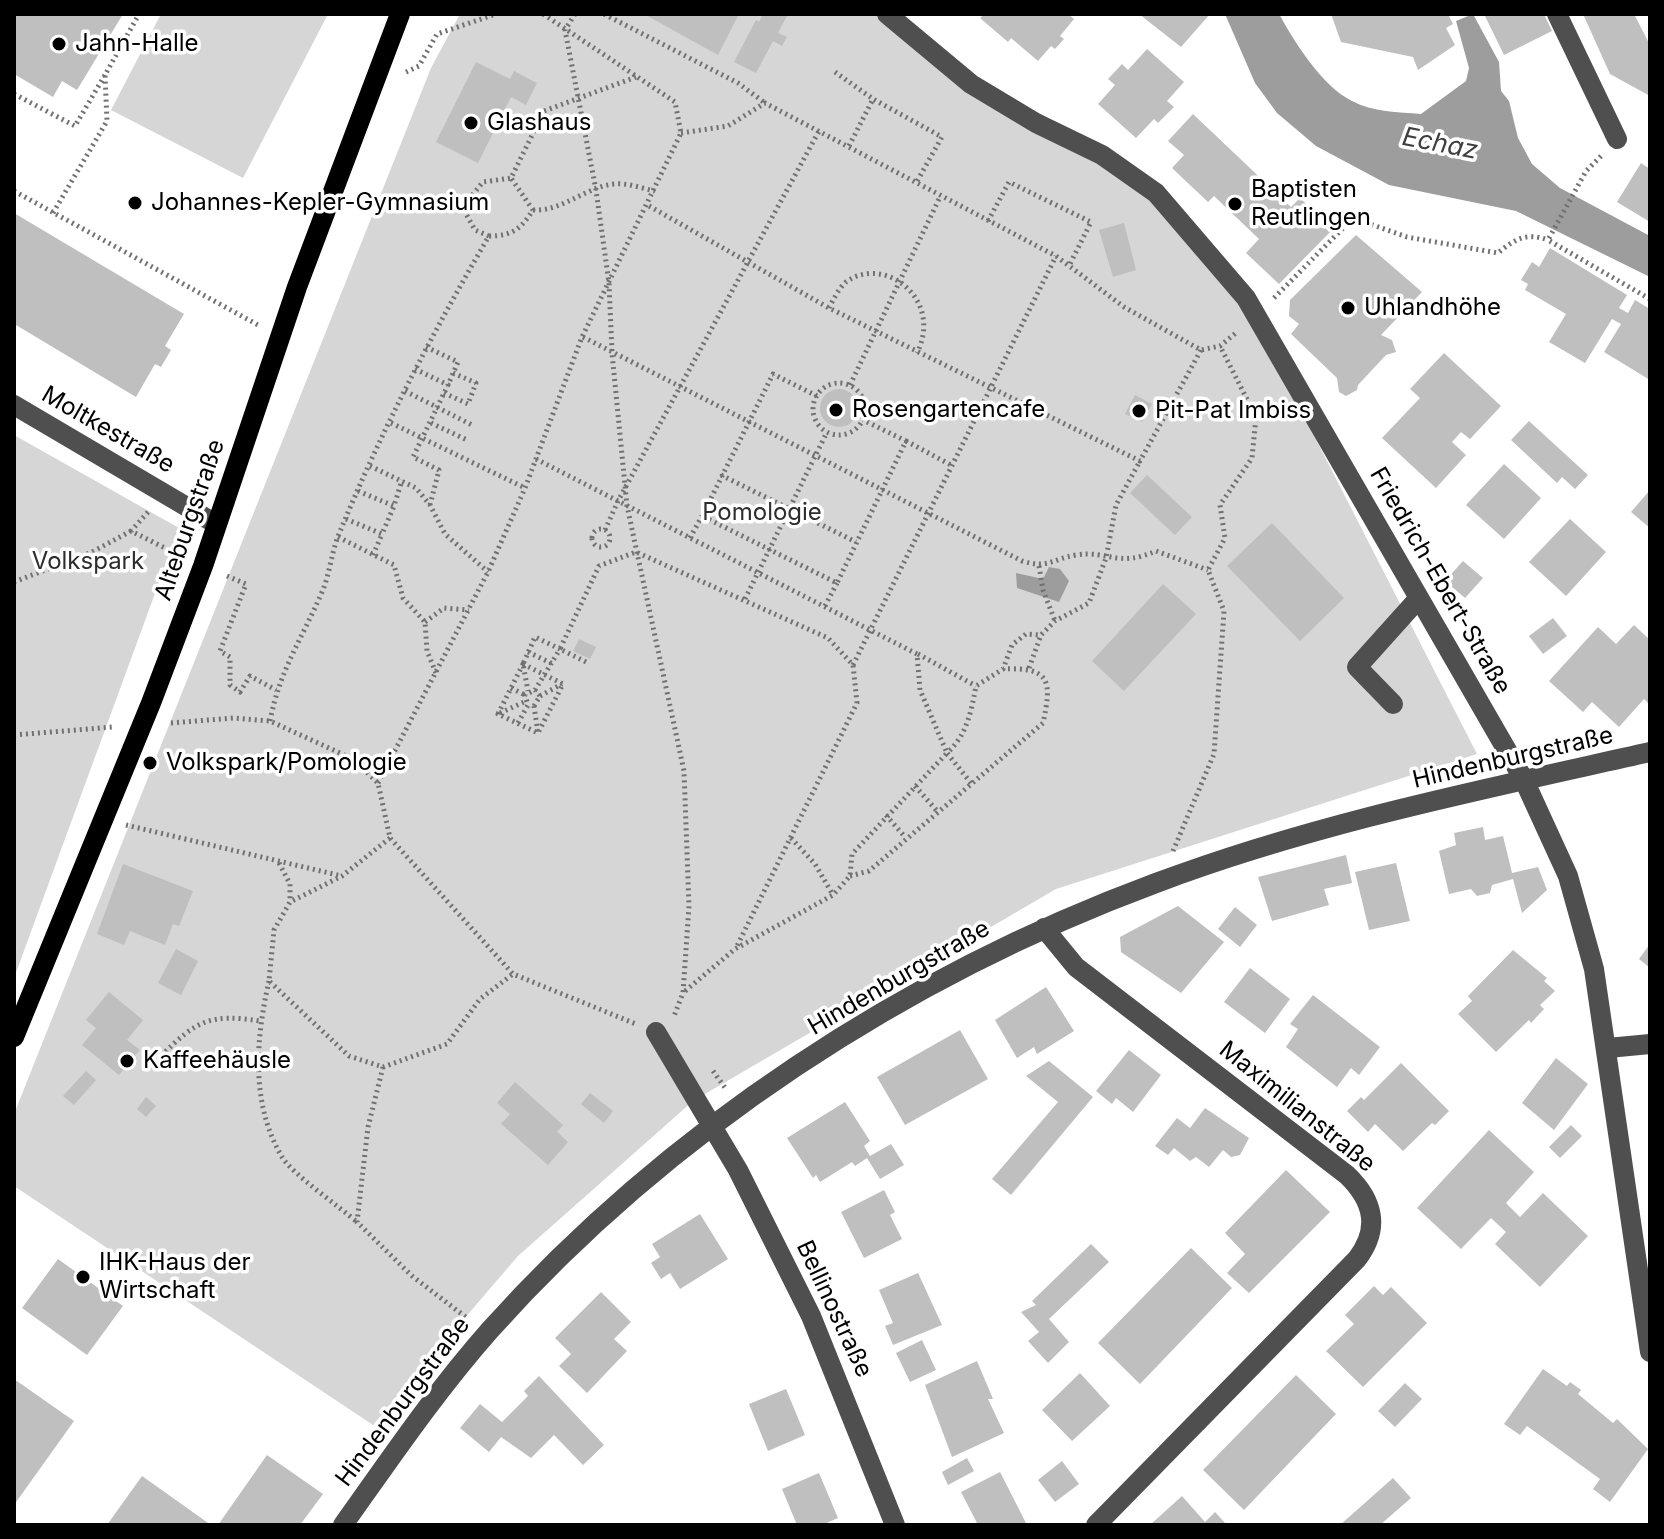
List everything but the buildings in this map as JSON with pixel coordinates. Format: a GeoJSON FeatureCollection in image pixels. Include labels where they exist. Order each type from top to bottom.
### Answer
{"type":"FeatureCollection","features":[{"type":"Feature","properties":{"kind":"main road","name":"Alteburgstraße"},"geometry":{"type":"LineString","coordinates":[[15,1033],[106,819],[400,14]]}},
{"type":"Feature","properties":{"kind":"street","name":"Friedrich-Ebert-Straße"},"geometry":{"type":"LineString","coordinates":[[887,14],[971,84],[1036,123],[1102,155],[1156,193],[1257,316],[1524,780],[1563,863],[1583,925],[1608,1048],[1650,1352]]}},
{"type":"Feature","properties":{"kind":"street"},"geometry":{"type":"LineString","coordinates":[[1557,14],[1617,139]]}},
{"type":"Feature","properties":{"kind":"street","name":"Moltkestraße"},"geometry":{"type":"LineString","coordinates":[[14,405],[216,524]]}},
{"type":"Feature","properties":{"kind":"street"},"geometry":{"type":"LineString","coordinates":[[1393,704],[1357,667],[1419,598]]}},
{"type":"Feature","properties":{"kind":"street","name":"Hindenburgstraße"},"geometry":{"type":"LineString","coordinates":[[343,1525],[487,1333],[595,1225],[713,1124],[799,1065],[1044,928],[1160,881],[1302,837],[1524,780],[1650,752]]}},
{"type":"Feature","properties":{"kind":"street","name":"Maximilianstraße"},"geometry":{"type":"LineString","coordinates":[[1044,928],[1076,967],[1347,1175],[1359,1187],[1373,1220],[1371,1235],[1357,1259],[1096,1525]]}},
{"type":"Feature","properties":{"kind":"street","name":"Bellinostraße"},"geometry":{"type":"LineString","coordinates":[[656,1032],[713,1124],[811,1316],[893,1524]]}},
{"type":"Feature","properties":{"kind":"street"},"geometry":{"type":"LineString","coordinates":[[1608,1048],[1650,1044]]}},
{"type":"Feature","properties":{"kind":"path"},"geometry":{"type":"LineString","coordinates":[[14,94],[75,126],[139,14]]}},
{"type":"Feature","properties":{"kind":"path"},"geometry":{"type":"LineString","coordinates":[[372,85],[419,66],[437,34],[496,14]]}},
{"type":"Feature","properties":{"kind":"path"},"geometry":{"type":"LineString","coordinates":[[378,783],[488,572],[525,488],[582,337],[649,206],[681,133],[675,102],[543,14]]}},
{"type":"Feature","properties":{"kind":"path"},"geometry":{"type":"LineString","coordinates":[[575,14],[565,30],[596,190],[609,283],[612,353],[627,506],[684,771],[689,906],[683,993],[735,949],[833,895],[850,876],[869,871],[905,837],[1043,723],[1050,692],[1043,677],[1029,668],[1003,669],[976,686],[970,717],[959,741],[852,854],[850,876]]}},
{"type":"Feature","properties":{"kind":"path"},"geometry":{"type":"LineString","coordinates":[[604,14],[738,83],[765,103],[940,197],[1056,256],[1124,307],[1201,350],[1220,346],[1257,316]]}},
{"type":"Feature","properties":{"kind":"path"},"geometry":{"type":"LineString","coordinates":[[835,72],[873,99],[942,137],[916,183]]}},
{"type":"Feature","properties":{"kind":"path"},"geometry":{"type":"LineString","coordinates":[[53,213],[107,121],[105,75]]}},
{"type":"Feature","properties":{"kind":"path"},"geometry":{"type":"LineString","coordinates":[[511,178],[544,111],[577,96],[636,77]]}},
{"type":"Feature","properties":{"kind":"path"},"geometry":{"type":"LineString","coordinates":[[849,146],[873,99]]}},
{"type":"Feature","properties":{"kind":"path"},"geometry":{"type":"LineString","coordinates":[[681,133],[728,126],[765,103]]}},
{"type":"Feature","properties":{"kind":"path"},"geometry":{"type":"LineString","coordinates":[[605,530],[745,262],[819,131]]}},
{"type":"Feature","properties":{"kind":"path"},"geometry":{"type":"LineString","coordinates":[[1550,237],[1586,171]]}},
{"type":"Feature","properties":{"kind":"path"},"geometry":{"type":"LineString","coordinates":[[511,178],[533,210],[550,212],[596,190],[621,183],[655,191]]}},
{"type":"Feature","properties":{"kind":"path"},"geometry":{"type":"LineString","coordinates":[[511,178],[483,182],[469,199],[466,214],[475,230],[489,236],[503,236],[521,229],[533,210]]}},
{"type":"Feature","properties":{"kind":"path"},"geometry":{"type":"LineString","coordinates":[[988,221],[1009,182],[1091,222],[1069,266]]}},
{"type":"Feature","properties":{"kind":"path"},"geometry":{"type":"LineString","coordinates":[[14,191],[281,336]]}},
{"type":"Feature","properties":{"kind":"path"},"geometry":{"type":"LineString","coordinates":[[850,385],[940,197]]}},
{"type":"Feature","properties":{"kind":"path"},"geometry":{"type":"LineString","coordinates":[[649,206],[876,333],[1140,461]]}},
{"type":"Feature","properties":{"kind":"path"},"geometry":{"type":"LineString","coordinates":[[1285,287],[1353,218],[1407,237],[1498,253],[1513,240],[1528,235],[1550,237],[1650,299]]}},
{"type":"Feature","properties":{"kind":"path"},"geometry":{"type":"LineString","coordinates":[[270,721],[276,690],[323,590],[338,537],[358,491],[426,347],[489,236]]}},
{"type":"Feature","properties":{"kind":"path"},"geometry":{"type":"LineString","coordinates":[[735,949],[857,703],[853,665],[993,389],[1056,256]]}},
{"type":"Feature","properties":{"kind":"path"},"geometry":{"type":"LineString","coordinates":[[829,308],[845,283],[857,277],[883,276],[899,284],[914,292],[922,306],[926,325],[917,353]]}},
{"type":"Feature","properties":{"kind":"path"},"geometry":{"type":"LineString","coordinates":[[582,337],[881,492],[1039,566],[1078,554],[1134,561],[1156,551],[1208,570],[1224,611],[1214,754],[1160,881]]}},
{"type":"Feature","properties":{"kind":"path"},"geometry":{"type":"LineString","coordinates":[[1208,570],[1225,538],[1220,505],[1252,458],[1256,417],[1220,346]]}},
{"type":"Feature","properties":{"kind":"path"},"geometry":{"type":"LineString","coordinates":[[426,347],[458,362],[413,457],[439,470],[430,505]]}},
{"type":"Feature","properties":{"kind":"path"},"geometry":{"type":"LineString","coordinates":[[1029,668],[1041,635],[1055,621],[1089,603],[1106,558],[1116,505],[1201,350]]}},
{"type":"Feature","properties":{"kind":"path"},"geometry":{"type":"LineString","coordinates":[[415,369],[448,385]]}},
{"type":"Feature","properties":{"kind":"path"},"geometry":{"type":"LineString","coordinates":[[444,393],[468,404],[476,383],[453,373]]}},
{"type":"Feature","properties":{"kind":"path"},"geometry":{"type":"LineString","coordinates":[[690,538],[773,374],[817,396]]}},
{"type":"Feature","properties":{"kind":"path"},"geometry":{"type":"LineString","coordinates":[[850,385],[865,404],[863,420],[852,432],[827,432],[816,420],[817,396],[828,386],[850,385]]}},
{"type":"Feature","properties":{"kind":"path"},"geometry":{"type":"LineString","coordinates":[[405,391],[472,425]]}},
{"type":"Feature","properties":{"kind":"path"},"geometry":{"type":"LineString","coordinates":[[863,420],[952,465]]}},
{"type":"Feature","properties":{"kind":"path"},"geometry":{"type":"LineString","coordinates":[[391,423],[525,488]]}},
{"type":"Feature","properties":{"kind":"path"},"geometry":{"type":"LineString","coordinates":[[431,423],[467,440]]}},
{"type":"Feature","properties":{"kind":"path"},"geometry":{"type":"LineString","coordinates":[[745,599],[827,432]]}},
{"type":"Feature","properties":{"kind":"path"},"geometry":{"type":"LineString","coordinates":[[825,606],[906,441]]}},
{"type":"Feature","properties":{"kind":"path"},"geometry":{"type":"LineString","coordinates":[[536,459],[976,686]]}},
{"type":"Feature","properties":{"kind":"path"},"geometry":{"type":"LineString","coordinates":[[370,466],[416,488],[430,505],[445,534],[488,572]]}},
{"type":"Feature","properties":{"kind":"path"},"geometry":{"type":"LineString","coordinates":[[721,475],[856,542]]}},
{"type":"Feature","properties":{"kind":"path"},"geometry":{"type":"LineString","coordinates":[[373,555],[402,480]]}},
{"type":"Feature","properties":{"kind":"path"},"geometry":{"type":"LineString","coordinates":[[358,491],[394,506]]}},
{"type":"Feature","properties":{"kind":"path"},"geometry":{"type":"LineString","coordinates":[[702,516],[837,583]]}},
{"type":"Feature","properties":{"kind":"path"},"geometry":{"type":"LineString","coordinates":[[346,519],[382,534]]}},
{"type":"Feature","properties":{"kind":"path"},"geometry":{"type":"LineString","coordinates":[[14,582],[92,552],[131,531]]}},
{"type":"Feature","properties":{"kind":"path"},"geometry":{"type":"LineString","coordinates":[[338,537],[394,565],[403,598],[425,622],[427,651],[436,674]]}},
{"type":"Feature","properties":{"kind":"path"},"geometry":{"type":"LineString","coordinates":[[518,723],[543,674],[553,664],[599,566],[636,552],[828,638],[853,665]]}},
{"type":"Feature","properties":{"kind":"path"},"geometry":{"type":"LineString","coordinates":[[1039,566],[1043,590],[1055,621]]}},
{"type":"Feature","properties":{"kind":"path"},"geometry":{"type":"LineString","coordinates":[[425,622],[444,608],[469,610]]}},
{"type":"Feature","properties":{"kind":"path"},"geometry":{"type":"LineString","coordinates":[[1003,669],[1012,645],[1026,634],[1041,635]]}},
{"type":"Feature","properties":{"kind":"path"},"geometry":{"type":"LineString","coordinates":[[498,714],[535,637],[586,662]]}},
{"type":"Feature","properties":{"kind":"path"},"geometry":{"type":"LineString","coordinates":[[220,651],[230,657],[230,685],[240,692],[250,676],[276,690]]}},
{"type":"Feature","properties":{"kind":"path"},"geometry":{"type":"LineString","coordinates":[[528,652],[553,664]]}},
{"type":"Feature","properties":{"kind":"path"},"geometry":{"type":"LineString","coordinates":[[917,654],[920,690],[947,753],[971,783]]}},
{"type":"Feature","properties":{"kind":"path"},"geometry":{"type":"LineString","coordinates":[[523,664],[563,684]]}},
{"type":"Feature","properties":{"kind":"path"},"geometry":{"type":"LineString","coordinates":[[523,664],[538,733]]}},
{"type":"Feature","properties":{"kind":"path"},"geometry":{"type":"LineString","coordinates":[[498,714],[563,684]]}},
{"type":"Feature","properties":{"kind":"path"},"geometry":{"type":"LineString","coordinates":[[538,733],[563,684]]}},
{"type":"Feature","properties":{"kind":"path"},"geometry":{"type":"LineString","coordinates":[[511,688],[551,707]]}},
{"type":"Feature","properties":{"kind":"path"},"geometry":{"type":"LineString","coordinates":[[498,714],[538,733]]}},
{"type":"Feature","properties":{"kind":"path"},"geometry":{"type":"LineString","coordinates":[[233,718],[270,721],[353,759],[378,783],[390,838],[513,974],[656,1032]]}},
{"type":"Feature","properties":{"kind":"path"},"geometry":{"type":"LineString","coordinates":[[14,735],[32,734]]}},
{"type":"Feature","properties":{"kind":"path"},"geometry":{"type":"LineString","coordinates":[[915,786],[937,811]]}},
{"type":"Feature","properties":{"kind":"path"},"geometry":{"type":"LineString","coordinates":[[886,815],[905,837]]}},
{"type":"Feature","properties":{"kind":"path"},"geometry":{"type":"LineString","coordinates":[[106,819],[342,876]]}},
{"type":"Feature","properties":{"kind":"path"},"geometry":{"type":"LineString","coordinates":[[290,902],[342,876],[390,838]]}},
{"type":"Feature","properties":{"kind":"path"},"geometry":{"type":"LineString","coordinates":[[790,838],[815,864],[833,895]]}},
{"type":"Feature","properties":{"kind":"path"},"geometry":{"type":"LineString","coordinates":[[279,863],[290,884],[290,902],[274,930],[269,981],[260,1021],[260,1099],[282,1158],[357,1222],[412,1276],[487,1333]]}},
{"type":"Feature","properties":{"kind":"path"},"geometry":{"type":"LineString","coordinates":[[269,981],[349,1056],[383,1067],[447,1044],[480,999],[513,974]]}},
{"type":"Feature","properties":{"kind":"path"},"geometry":{"type":"LineString","coordinates":[[161,1056],[189,1028],[228,1016],[260,1021]]}},
{"type":"Feature","properties":{"kind":"path"},"geometry":{"type":"LineString","coordinates":[[357,1222],[368,1127],[383,1067]]}},
{"type":"Feature","properties":{"kind":"green space"},"geometry":{"type":"Polygon","coordinates":[[[161,14],[328,14],[243,178],[111,110],[161,14]]]}},
{"type":"Feature","properties":{"kind":"green space","name":"Pomologie"},"geometry":{"type":"Polygon","coordinates":[[[460,14],[882,14],[1154,195],[1244,299],[1477,754],[1056,889],[693,1101],[518,1256],[373,1425],[14,1186],[14,1114],[431,68],[460,14]]]}},
{"type":"Feature","properties":{"kind":"green space","name":"Volkspark"},"geometry":{"type":"Polygon","coordinates":[[[14,435],[179,528],[14,978],[14,435]]]}},
{"type":"Feature","properties":{"kind":"water","name":"Echaz"},"geometry":{"type":"Polygon","coordinates":[[[1225,14],[1279,14],[1310,63],[1341,94],[1368,107],[1421,114],[1466,81],[1469,68],[1456,21],[1473,14],[1499,62],[1501,91],[1509,101],[1518,138],[1532,164],[1560,188],[1650,236],[1650,277],[1516,211],[1389,185],[1316,146],[1277,113],[1255,83],[1225,14]]]}},
{"type":"Feature","properties":{"kind":"water"},"geometry":{"type":"Polygon","coordinates":[[[1049,567],[1060,569],[1069,581],[1059,602],[1017,588],[1016,573],[1043,579],[1049,567]]]}},
{"type":"Feature","properties":{"kind":"place","name":"Jahn-Halle"},"geometry":{"type":"Point","coordinates":[59,44]}},
{"type":"Feature","properties":{"kind":"place","name":"Glashaus"},"geometry":{"type":"Point","coordinates":[471,123]}},
{"type":"Feature","properties":{"kind":"place","name":"Johannes-Kepler-Gymnasium"},"geometry":{"type":"Point","coordinates":[135,203]}},
{"type":"Feature","properties":{"kind":"place","name":"Baptisten Reutlingen"},"geometry":{"type":"Point","coordinates":[1235,204]}},
{"type":"Feature","properties":{"kind":"place","name":"Uhlandhöhe"},"geometry":{"type":"Point","coordinates":[1348,308]}},
{"type":"Feature","properties":{"kind":"place","name":"Rosengartencafe"},"geometry":{"type":"Point","coordinates":[836,410]}},
{"type":"Feature","properties":{"kind":"place","name":"Pit-Pat Imbiss"},"geometry":{"type":"Point","coordinates":[1139,411]}},
{"type":"Feature","properties":{"kind":"place","name":"Volkspark/Pomologie"},"geometry":{"type":"Point","coordinates":[150,763]}},
{"type":"Feature","properties":{"kind":"place","name":"Kaffeehäusle"},"geometry":{"type":"Point","coordinates":[127,1061]}},
{"type":"Feature","properties":{"kind":"place","name":"IHK-Haus der Wirtschaft"},"geometry":{"type":"Point","coordinates":[83,1277]}}]}
